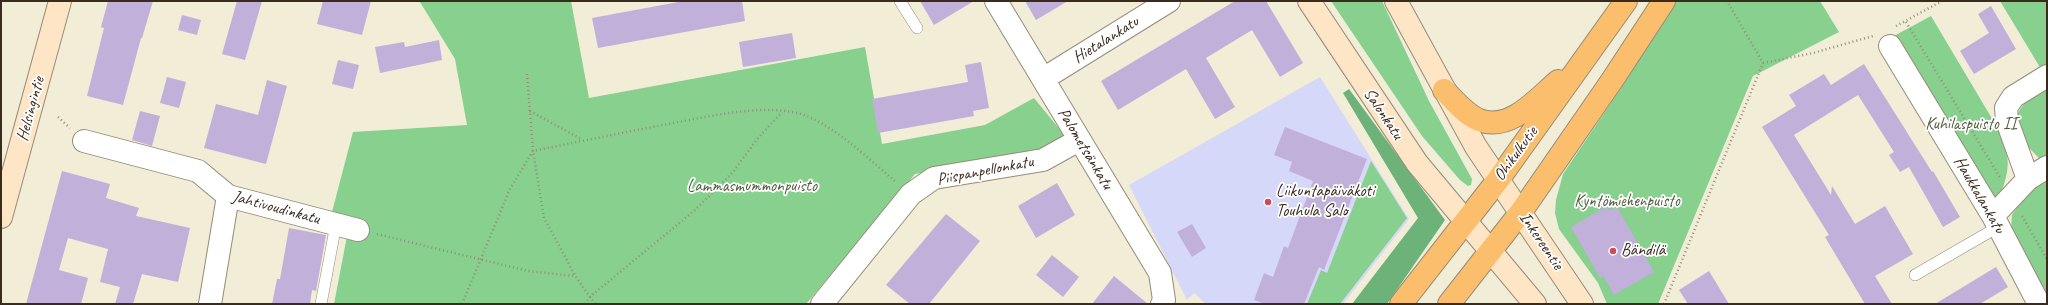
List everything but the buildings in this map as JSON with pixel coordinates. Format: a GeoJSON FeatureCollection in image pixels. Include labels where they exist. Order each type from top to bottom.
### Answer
{"type":"FeatureCollection","features":[{"type":"Feature","properties":{"kind":"main road","name":"Helsingintie"},"geometry":{"type":"LineString","coordinates":[[1,217],[60,1]]}},
{"type":"Feature","properties":{"kind":"main road","name":"Salonkatu"},"geometry":{"type":"LineString","coordinates":[[1309,1],[1417,163],[1464,221]]}},
{"type":"Feature","properties":{"kind":"main road"},"geometry":{"type":"LineString","coordinates":[[1396,1],[1476,147],[1498,180]]}},
{"type":"Feature","properties":{"kind":"main road","name":"Ohikulkutie"},"geometry":{"type":"LineString","coordinates":[[1400,304],[1464,221],[1498,180],[1626,1]]}},
{"type":"Feature","properties":{"kind":"main road"},"geometry":{"type":"LineString","coordinates":[[1450,304],[1521,212],[1613,80],[1664,1]]}},
{"type":"Feature","properties":{"kind":"main road"},"geometry":{"type":"LineString","coordinates":[[1444,90],[1467,112],[1479,120],[1492,123],[1505,122],[1522,112],[1582,61]]}},
{"type":"Feature","properties":{"kind":"main road","name":"Inkereentie"},"geometry":{"type":"LineString","coordinates":[[1498,180],[1582,304]]}},
{"type":"Feature","properties":{"kind":"main road"},"geometry":{"type":"LineString","coordinates":[[1464,221],[1535,304]]}},
{"type":"Feature","properties":{"kind":"street","name":"Palometsänkatu"},"geometry":{"type":"LineString","coordinates":[[996,1],[1160,272],[1163,302]]}},
{"type":"Feature","properties":{"kind":"street","name":"Hietalankatu"},"geometry":{"type":"LineString","coordinates":[[1044,79],[1169,1]]}},
{"type":"Feature","properties":{"kind":"street","name":"Haukkalankatu"},"geometry":{"type":"LineString","coordinates":[[1888,36],[1995,221],[2039,304]]}},
{"type":"Feature","properties":{"kind":"street"},"geometry":{"type":"LineString","coordinates":[[2028,179],[2007,121],[2006,108],[2013,97],[2047,76]]}},
{"type":"Feature","properties":{"kind":"street","name":"Piispanpellonkatu"},"geometry":{"type":"LineString","coordinates":[[822,304],[910,194],[934,178],[1044,160],[1079,140]]}},
{"type":"Feature","properties":{"kind":"street","name":"Jahtivoudinkatu"},"geometry":{"type":"LineString","coordinates":[[84,141],[198,171],[228,196],[358,230]]}},
{"type":"Feature","properties":{"kind":"street"},"geometry":{"type":"LineString","coordinates":[[1995,221],[2012,197],[2028,179],[2047,167]]}},
{"type":"Feature","properties":{"kind":"street"},"geometry":{"type":"LineString","coordinates":[[210,304],[228,196]]}},
{"type":"Feature","properties":{"kind":"lane"},"geometry":{"type":"LineString","coordinates":[[900,1],[917,28]]}},
{"type":"Feature","properties":{"kind":"lane"},"geometry":{"type":"LineString","coordinates":[[1915,275],[1995,221]]}},
{"type":"Feature","properties":{"kind":"lane"},"geometry":{"type":"LineString","coordinates":[[321,304],[336,224]]}},
{"type":"Feature","properties":{"kind":"path"},"geometry":{"type":"LineString","coordinates":[[1726,1],[1763,63]]}},
{"type":"Feature","properties":{"kind":"path"},"geometry":{"type":"LineString","coordinates":[[1763,63],[1888,36],[1906,22],[1942,1]]}},
{"type":"Feature","properties":{"kind":"path"},"geometry":{"type":"LineString","coordinates":[[1906,22],[2012,197],[2047,259]]}},
{"type":"Feature","properties":{"kind":"path"},"geometry":{"type":"LineString","coordinates":[[1664,304],[1763,63]]}},
{"type":"Feature","properties":{"kind":"path"},"geometry":{"type":"LineString","coordinates":[[527,74],[533,151],[544,218],[576,276],[595,304]]}},
{"type":"Feature","properties":{"kind":"path"},"geometry":{"type":"LineString","coordinates":[[462,304],[482,260],[510,189],[533,151],[582,140],[741,110],[782,112],[804,115],[827,125],[910,194]]}},
{"type":"Feature","properties":{"kind":"path"},"geometry":{"type":"LineString","coordinates":[[530,111],[582,140]]}},
{"type":"Feature","properties":{"kind":"path"},"geometry":{"type":"LineString","coordinates":[[585,304],[591,296],[695,210],[733,172],[758,138],[782,112]]}},
{"type":"Feature","properties":{"kind":"path"},"geometry":{"type":"LineString","coordinates":[[358,230],[528,271],[576,276]]}},
{"type":"Feature","properties":{"kind":"shaded area","name":"Liikuntapäiväkoti Touhula Salo"},"geometry":{"type":"Polygon","coordinates":[[[1320,77],[1409,219],[1343,304],[1206,304],[1194,293],[1187,300],[1129,185],[1320,77]]]}},
{"type":"Feature","properties":{"kind":"green space","name":"Lammasmummonpuisto"},"geometry":{"type":"Polygon","coordinates":[[[571,1],[589,98],[865,47],[882,144],[985,125],[1034,98],[1066,137],[1042,155],[915,174],[806,304],[334,304],[347,236],[327,231],[353,132],[467,125],[455,59],[420,2],[571,1]]]}},
{"type":"Feature","properties":{"kind":"green space"},"geometry":{"type":"Polygon","coordinates":[[[1331,1],[1382,1],[1429,101],[1472,179],[1471,185],[1468,186],[1460,180],[1422,136],[1331,1]]]}},
{"type":"Feature","properties":{"kind":"green space","name":"Kyntömiehenpuisto"},"geometry":{"type":"Polygon","coordinates":[[[1674,1],[1820,1],[1839,32],[1753,76],[1658,304],[1607,304],[1598,283],[1559,229],[1555,213],[1556,200],[1563,174],[1623,85],[1674,1]]]}},
{"type":"Feature","properties":{"kind":"green space"},"geometry":{"type":"Polygon","coordinates":[[[2000,1],[2047,1],[2047,66],[2041,69],[2000,1]]]}},
{"type":"Feature","properties":{"kind":"green space","name":"Kuhilaspuisto II"},"geometry":{"type":"Polygon","coordinates":[[[1931,16],[1997,127],[2005,146],[2008,162],[2006,178],[1999,199],[1993,202],[1894,36],[1931,16]]]}},
{"type":"Feature","properties":{"kind":"green space"},"geometry":{"type":"Polygon","coordinates":[[[2047,84],[2047,159],[2039,158],[2021,140],[2016,117],[2029,98],[2047,84]]]}},
{"type":"Feature","properties":{"kind":"green space"},"geometry":{"type":"Polygon","coordinates":[[[1349,89],[1445,220],[1387,304],[1352,304],[1418,218],[1343,93],[1349,89]]]}},
{"type":"Feature","properties":{"kind":"green space"},"geometry":{"type":"Polygon","coordinates":[[[1371,161],[1407,218],[1340,304],[1307,304],[1321,270],[1327,273],[1371,161]]]}},
{"type":"Feature","properties":{"kind":"green space"},"geometry":{"type":"Polygon","coordinates":[[[2047,178],[2047,296],[2011,229],[2012,215],[2020,203],[2035,186],[2047,178]]]}},
{"type":"Feature","properties":{"kind":"place","name":"Liikuntapäiväkoti Touhula Salo"},"geometry":{"type":"Point","coordinates":[1268,202]}},
{"type":"Feature","properties":{"kind":"place","name":"Bändilä"},"geometry":{"type":"Point","coordinates":[1613,251]}}]}
